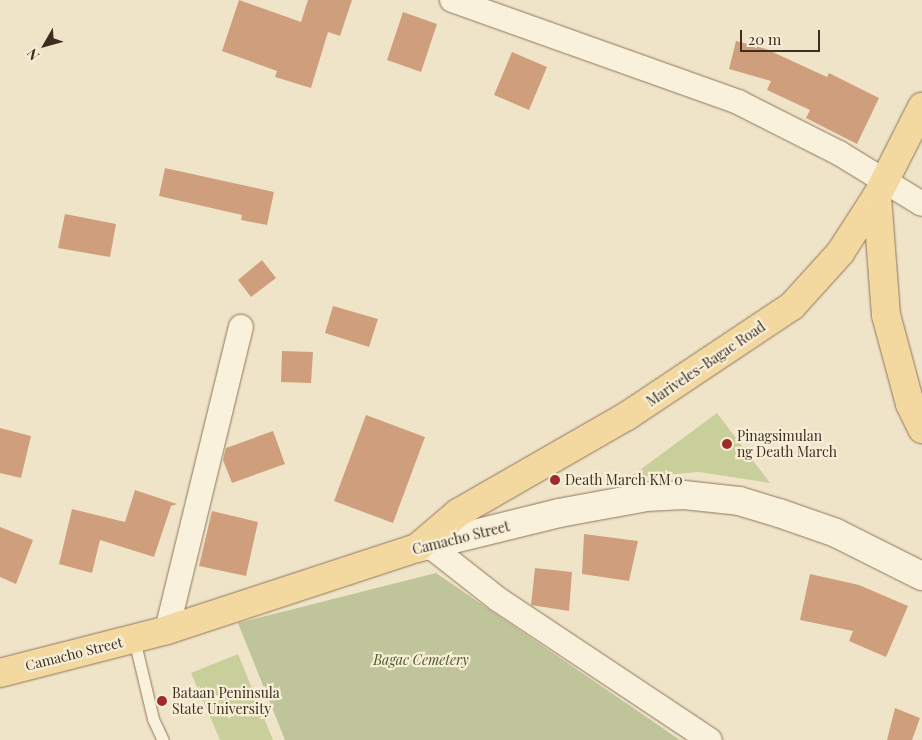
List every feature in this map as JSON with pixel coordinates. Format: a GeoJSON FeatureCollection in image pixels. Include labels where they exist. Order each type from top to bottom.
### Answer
{"type":"FeatureCollection","features":[{"type":"Feature","properties":{"kind":"main road","name":"Mariveles-Bagac Road"},"geometry":{"type":"LineString","coordinates":[[423,546],[458,513],[628,416],[792,306],[840,253],[880,190],[922,107]]}},
{"type":"Feature","properties":{"kind":"main road"},"geometry":{"type":"LineString","coordinates":[[880,190],[886,315],[910,404],[922,429]]}},
{"type":"Feature","properties":{"kind":"main road","name":"Camacho Street"},"geometry":{"type":"LineString","coordinates":[[0,673],[167,630],[423,546]]}},
{"type":"Feature","properties":{"kind":"street"},"geometry":{"type":"LineString","coordinates":[[452,0],[738,102],[839,153],[880,190],[922,204]]}},
{"type":"Feature","properties":{"kind":"street"},"geometry":{"type":"LineString","coordinates":[[167,630],[242,327]]}},
{"type":"Feature","properties":{"kind":"street","name":"Camacho Street"},"geometry":{"type":"LineString","coordinates":[[423,546],[559,513],[646,497],[684,495],[739,501],[779,513],[836,533],[922,576]]}},
{"type":"Feature","properties":{"kind":"street"},"geometry":{"type":"LineString","coordinates":[[423,546],[499,600],[710,740]]}},
{"type":"Feature","properties":{"kind":"lane"},"geometry":{"type":"LineString","coordinates":[[134,639],[153,719],[163,740]]}},
{"type":"Feature","properties":{"kind":"green space"},"geometry":{"type":"Polygon","coordinates":[[[717,413],[770,483],[699,472],[629,478],[717,413]]]}},
{"type":"Feature","properties":{"kind":"green space","name":"Bagac Cemetery"},"geometry":{"type":"Polygon","coordinates":[[[436,573],[680,740],[285,740],[238,623],[436,573]]]}},
{"type":"Feature","properties":{"kind":"green space"},"geometry":{"type":"Polygon","coordinates":[[[238,654],[273,740],[220,740],[191,673],[238,654]]]}},
{"type":"Feature","properties":{"kind":"building"},"geometry":{"type":"Polygon","coordinates":[[[239,0],[301,22],[308,0],[352,0],[340,36],[328,32],[311,88],[275,77],[277,71],[222,51],[239,0]]]}},
{"type":"Feature","properties":{"kind":"building"},"geometry":{"type":"Polygon","coordinates":[[[403,12],[437,24],[421,72],[387,60],[403,12]]]}},
{"type":"Feature","properties":{"kind":"building"},"geometry":{"type":"Polygon","coordinates":[[[736,41],[766,49],[827,77],[829,73],[879,98],[857,144],[806,118],[810,110],[767,90],[771,81],[729,69],[736,41]]]}},
{"type":"Feature","properties":{"kind":"building"},"geometry":{"type":"Polygon","coordinates":[[[512,52],[547,67],[529,110],[494,95],[512,52]]]}},
{"type":"Feature","properties":{"kind":"building"},"geometry":{"type":"Polygon","coordinates":[[[165,168],[274,192],[267,225],[241,220],[242,215],[159,196],[165,168]]]}},
{"type":"Feature","properties":{"kind":"building"},"geometry":{"type":"Polygon","coordinates":[[[65,214],[116,224],[110,257],[58,248],[65,214]]]}},
{"type":"Feature","properties":{"kind":"building"},"geometry":{"type":"Polygon","coordinates":[[[262,260],[276,278],[251,297],[238,280],[262,260]]]}},
{"type":"Feature","properties":{"kind":"building"},"geometry":{"type":"Polygon","coordinates":[[[333,306],[378,319],[369,347],[325,333],[333,306]]]}},
{"type":"Feature","properties":{"kind":"building"},"geometry":{"type":"Polygon","coordinates":[[[282,351],[313,352],[311,383],[281,382],[282,351]]]}},
{"type":"Feature","properties":{"kind":"building"},"geometry":{"type":"Polygon","coordinates":[[[366,415],[425,437],[393,523],[334,501],[366,415]]]}},
{"type":"Feature","properties":{"kind":"building"},"geometry":{"type":"Polygon","coordinates":[[[0,428],[31,436],[21,478],[0,473],[0,428]]]}},
{"type":"Feature","properties":{"kind":"building"},"geometry":{"type":"Polygon","coordinates":[[[273,431],[285,464],[232,483],[223,460],[226,448],[273,431]]]}},
{"type":"Feature","properties":{"kind":"building"},"geometry":{"type":"Polygon","coordinates":[[[135,490],[177,504],[171,506],[154,557],[100,540],[92,573],[59,564],[72,509],[125,522],[135,490]]]}},
{"type":"Feature","properties":{"kind":"building"},"geometry":{"type":"Polygon","coordinates":[[[212,511],[258,522],[246,576],[199,566],[212,511]]]}},
{"type":"Feature","properties":{"kind":"building"},"geometry":{"type":"Polygon","coordinates":[[[0,527],[33,540],[16,584],[0,577],[0,527]]]}},
{"type":"Feature","properties":{"kind":"building"},"geometry":{"type":"Polygon","coordinates":[[[584,534],[638,541],[629,581],[582,574],[584,534]]]}},
{"type":"Feature","properties":{"kind":"building"},"geometry":{"type":"Polygon","coordinates":[[[535,568],[572,572],[569,611],[531,605],[535,568]]]}},
{"type":"Feature","properties":{"kind":"building"},"geometry":{"type":"Polygon","coordinates":[[[810,574],[859,585],[908,606],[886,657],[849,641],[853,631],[800,620],[810,574]]]}},
{"type":"Feature","properties":{"kind":"building"},"geometry":{"type":"Polygon","coordinates":[[[895,708],[920,718],[912,740],[887,740],[895,708]]]}},
{"type":"Feature","properties":{"kind":"place","name":"Pinagsimulan ng Death March"},"geometry":{"type":"Point","coordinates":[727,444]}},
{"type":"Feature","properties":{"kind":"place","name":"Death March KM 0"},"geometry":{"type":"Point","coordinates":[555,480]}},
{"type":"Feature","properties":{"kind":"place","name":"Bataan Peninsula State University"},"geometry":{"type":"Point","coordinates":[162,701]}}]}
